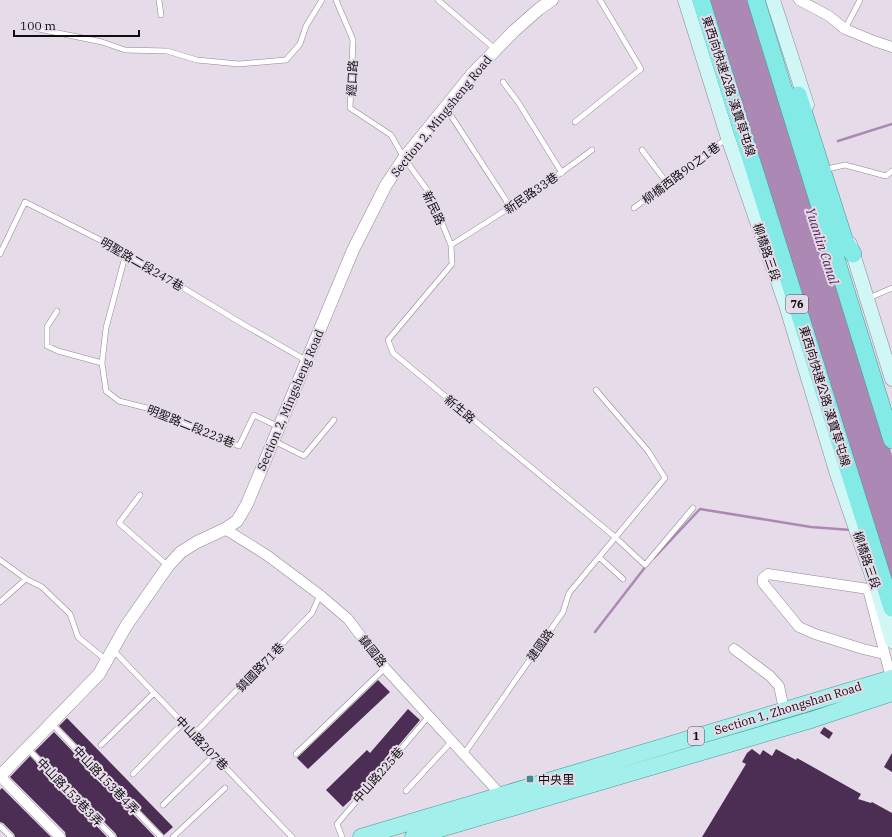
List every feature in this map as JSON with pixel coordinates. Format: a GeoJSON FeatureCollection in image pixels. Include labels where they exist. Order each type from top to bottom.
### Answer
{"type":"FeatureCollection","features":[{"type":"Feature","properties":{"kind":"highway"},"geometry":{"type":"LineString","coordinates":[[694,0],[780,268],[786,305]]}},
{"type":"Feature","properties":{"kind":"highway","name":"東西向快速公路 漢寶草屯線"},"geometry":{"type":"LineString","coordinates":[[701,0],[892,608]]}},
{"type":"Feature","properties":{"kind":"highway"},"geometry":{"type":"LineString","coordinates":[[756,0],[892,440]]}},
{"type":"Feature","properties":{"kind":"highway"},"geometry":{"type":"LineString","coordinates":[[767,0],[845,242],[853,254]]}},
{"type":"Feature","properties":{"kind":"main road","name":"柳橋路三段"},"geometry":{"type":"LineString","coordinates":[[685,0],[728,138],[786,305],[838,474],[879,596],[892,641]]}},
{"type":"Feature","properties":{"kind":"main road"},"geometry":{"type":"LineString","coordinates":[[773,0],[892,379]]}},
{"type":"Feature","properties":{"kind":"main road","name":"Section 1, Zhongshan Road"},"geometry":{"type":"LineString","coordinates":[[504,802],[784,709],[892,683]]}},
{"type":"Feature","properties":{"kind":"main road","name":"Section 1, Zhongshan Road"},"geometry":{"type":"LineString","coordinates":[[504,802],[810,720],[892,683]]}},
{"type":"Feature","properties":{"kind":"main road","name":"1"},"geometry":{"type":"LineString","coordinates":[[413,837],[504,802]]}},
{"type":"Feature","properties":{"kind":"main road","name":"1"},"geometry":{"type":"LineString","coordinates":[[361,837],[435,828]]}},
{"type":"Feature","properties":{"kind":"street","name":"Section 2, Mingsheng Road"},"geometry":{"type":"LineString","coordinates":[[0,776],[99,674],[126,626],[168,566],[181,552],[197,542],[225,530],[237,521],[247,504],[280,427],[353,250],[386,185],[404,158],[472,74],[538,7],[552,0]]}},
{"type":"Feature","properties":{"kind":"street"},"geometry":{"type":"LineString","coordinates":[[799,0],[830,16],[845,29],[892,47]]}},
{"type":"Feature","properties":{"kind":"street","name":"鎮國路"},"geometry":{"type":"LineString","coordinates":[[225,530],[268,556],[320,595],[348,619],[385,668],[464,754],[504,802]]}},
{"type":"Feature","properties":{"kind":"street"},"geometry":{"type":"LineString","coordinates":[[884,654],[863,649],[799,627],[763,583],[763,578],[768,574],[868,589],[892,683]]}},
{"type":"Feature","properties":{"kind":"street"},"geometry":{"type":"LineString","coordinates":[[734,649],[770,676],[779,686],[784,709]]}},
{"type":"Feature","properties":{"kind":"street"},"geometry":{"type":"LineString","coordinates":[[0,776],[60,837]]}},
{"type":"Feature","properties":{"kind":"lane"},"geometry":{"type":"LineString","coordinates":[[158,0],[161,15]]}},
{"type":"Feature","properties":{"kind":"lane"},"geometry":{"type":"LineString","coordinates":[[29,27],[102,42],[125,50],[167,51],[197,60],[239,64],[286,60],[300,44],[306,26],[322,0]]}},
{"type":"Feature","properties":{"kind":"lane","name":"經口路"},"geometry":{"type":"LineString","coordinates":[[336,0],[353,40],[350,108],[391,135],[404,158]]}},
{"type":"Feature","properties":{"kind":"lane"},"geometry":{"type":"LineString","coordinates":[[438,0],[495,49]]}},
{"type":"Feature","properties":{"kind":"lane"},"geometry":{"type":"LineString","coordinates":[[575,122],[641,69],[600,0]]}},
{"type":"Feature","properties":{"kind":"lane"},"geometry":{"type":"LineString","coordinates":[[845,29],[860,0]]}},
{"type":"Feature","properties":{"kind":"lane","name":"新民路33巷"},"geometry":{"type":"LineString","coordinates":[[451,245],[511,208],[562,173],[518,102],[503,82]]}},
{"type":"Feature","properties":{"kind":"lane"},"geometry":{"type":"LineString","coordinates":[[445,107],[511,208]]}},
{"type":"Feature","properties":{"kind":"lane","name":"柳橋西路90之1巷"},"geometry":{"type":"LineString","coordinates":[[634,208],[728,138]]}},
{"type":"Feature","properties":{"kind":"lane"},"geometry":{"type":"LineString","coordinates":[[562,173],[592,150]]}},
{"type":"Feature","properties":{"kind":"lane"},"geometry":{"type":"LineString","coordinates":[[642,150],[667,183]]}},
{"type":"Feature","properties":{"kind":"lane","name":"新民路"},"geometry":{"type":"LineString","coordinates":[[404,158],[430,194],[451,245],[452,264]]}},
{"type":"Feature","properties":{"kind":"lane"},"geometry":{"type":"LineString","coordinates":[[827,169],[845,165],[886,176],[892,171]]}},
{"type":"Feature","properties":{"kind":"lane","name":"明聖路二段247巷"},"geometry":{"type":"LineString","coordinates":[[0,254],[25,202],[126,253],[307,361]]}},
{"type":"Feature","properties":{"kind":"lane","name":"明聖路二段223巷"},"geometry":{"type":"LineString","coordinates":[[126,253],[106,328],[102,363],[106,391],[119,401],[152,409],[184,424],[239,446],[254,416],[280,427]]}},
{"type":"Feature","properties":{"kind":"lane","name":"新生路"},"geometry":{"type":"LineString","coordinates":[[452,264],[388,340],[393,353],[614,537]]}},
{"type":"Feature","properties":{"kind":"lane"},"geometry":{"type":"LineString","coordinates":[[867,298],[892,288]]}},
{"type":"Feature","properties":{"kind":"lane"},"geometry":{"type":"LineString","coordinates":[[58,311],[47,327],[47,346],[58,351],[102,363]]}},
{"type":"Feature","properties":{"kind":"lane","name":"建國路"},"geometry":{"type":"LineString","coordinates":[[464,754],[563,612],[569,593],[614,537],[665,478],[648,451],[596,390]]}},
{"type":"Feature","properties":{"kind":"lane"},"geometry":{"type":"LineString","coordinates":[[274,441],[304,456],[334,420]]}},
{"type":"Feature","properties":{"kind":"lane"},"geometry":{"type":"LineString","coordinates":[[140,495],[119,523],[168,566]]}},
{"type":"Feature","properties":{"kind":"lane"},"geometry":{"type":"LineString","coordinates":[[614,537],[645,565],[693,508]]}},
{"type":"Feature","properties":{"kind":"lane"},"geometry":{"type":"LineString","coordinates":[[598,557],[623,579]]}},
{"type":"Feature","properties":{"kind":"lane"},"geometry":{"type":"LineString","coordinates":[[0,560],[26,579],[42,587],[70,614],[78,637],[106,661]]}},
{"type":"Feature","properties":{"kind":"lane"},"geometry":{"type":"LineString","coordinates":[[0,602],[26,579]]}},
{"type":"Feature","properties":{"kind":"lane","name":"鎮國路71巷"},"geometry":{"type":"LineString","coordinates":[[194,735],[312,613],[320,595]]}},
{"type":"Feature","properties":{"kind":"lane","name":"中山路207巷"},"geometry":{"type":"LineString","coordinates":[[113,650],[292,837]]}},
{"type":"Feature","properties":{"kind":"lane"},"geometry":{"type":"LineString","coordinates":[[296,754],[385,668]]}},
{"type":"Feature","properties":{"kind":"lane"},"geometry":{"type":"LineString","coordinates":[[101,745],[154,693]]}},
{"type":"Feature","properties":{"kind":"lane","name":"中山路225巷"},"geometry":{"type":"LineString","coordinates":[[342,837],[337,824],[429,716]]}},
{"type":"Feature","properties":{"kind":"lane","name":"中山路153巷4弄"},"geometry":{"type":"LineString","coordinates":[[51,723],[161,837]]}},
{"type":"Feature","properties":{"kind":"lane"},"geometry":{"type":"LineString","coordinates":[[133,774],[183,723]]}},
{"type":"Feature","properties":{"kind":"lane"},"geometry":{"type":"LineString","coordinates":[[406,790],[452,741]]}},
{"type":"Feature","properties":{"kind":"lane","name":"中山路153巷3弄"},"geometry":{"type":"LineString","coordinates":[[27,748],[113,837]]}},
{"type":"Feature","properties":{"kind":"lane"},"geometry":{"type":"LineString","coordinates":[[163,805],[214,755]]}},
{"type":"Feature","properties":{"kind":"lane"},"geometry":{"type":"LineString","coordinates":[[173,837],[225,788]]}},
{"type":"Feature","properties":{"kind":"lane"},"geometry":{"type":"LineString","coordinates":[[0,826],[11,837]]}},
{"type":"Feature","properties":{"kind":"water","name":"Yuanlin Canal"},"geometry":{"type":"Polygon","coordinates":[[[706,0],[750,0],[892,455],[892,598],[706,0]]]}},
{"type":"Feature","properties":{"kind":"building"},"geometry":{"type":"Polygon","coordinates":[[[378,680],[390,692],[308,769],[297,758],[378,680]]]}},
{"type":"Feature","properties":{"kind":"building"},"geometry":{"type":"Polygon","coordinates":[[[408,709],[420,720],[360,791],[343,807],[326,790],[367,750],[370,753],[408,709]]]}},
{"type":"Feature","properties":{"kind":"building"},"geometry":{"type":"Polygon","coordinates":[[[67,718],[173,827],[164,835],[59,726],[67,718]]]}},
{"type":"Feature","properties":{"kind":"building"},"geometry":{"type":"Polygon","coordinates":[[[824,727],[833,733],[829,739],[820,733],[824,727]]]}},
{"type":"Feature","properties":{"kind":"building"},"geometry":{"type":"Polygon","coordinates":[[[54,732],[155,837],[117,837],[116,834],[35,751],[54,732]]]}},
{"type":"Feature","properties":{"kind":"building"},"geometry":{"type":"Polygon","coordinates":[[[752,749],[760,755],[763,750],[772,756],[776,749],[796,760],[797,758],[861,794],[858,799],[872,802],[892,813],[892,837],[702,837],[746,764],[742,762],[747,753],[752,749]]]}},
{"type":"Feature","properties":{"kind":"building"},"geometry":{"type":"Polygon","coordinates":[[[892,753],[892,772],[884,767],[892,753]]]}},
{"type":"Feature","properties":{"kind":"building"},"geometry":{"type":"Polygon","coordinates":[[[30,756],[107,837],[66,837],[65,832],[10,777],[30,756]]]}},
{"type":"Feature","properties":{"kind":"building"},"geometry":{"type":"Polygon","coordinates":[[[2,788],[51,837],[15,837],[3,823],[0,822],[0,790],[2,788]]]}},
{"type":"Feature","properties":{"kind":"waterway"},"geometry":{"type":"LineString","coordinates":[[838,141],[892,124]]}},
{"type":"Feature","properties":{"kind":"waterway"},"geometry":{"type":"LineString","coordinates":[[654,558],[700,509],[811,527],[851,530]]}},
{"type":"Feature","properties":{"kind":"waterway"},"geometry":{"type":"LineString","coordinates":[[595,632],[646,566]]}},
{"type":"Feature","properties":{"kind":"place","name":"中央里"},"geometry":{"type":"Point","coordinates":[530,779]}}]}
